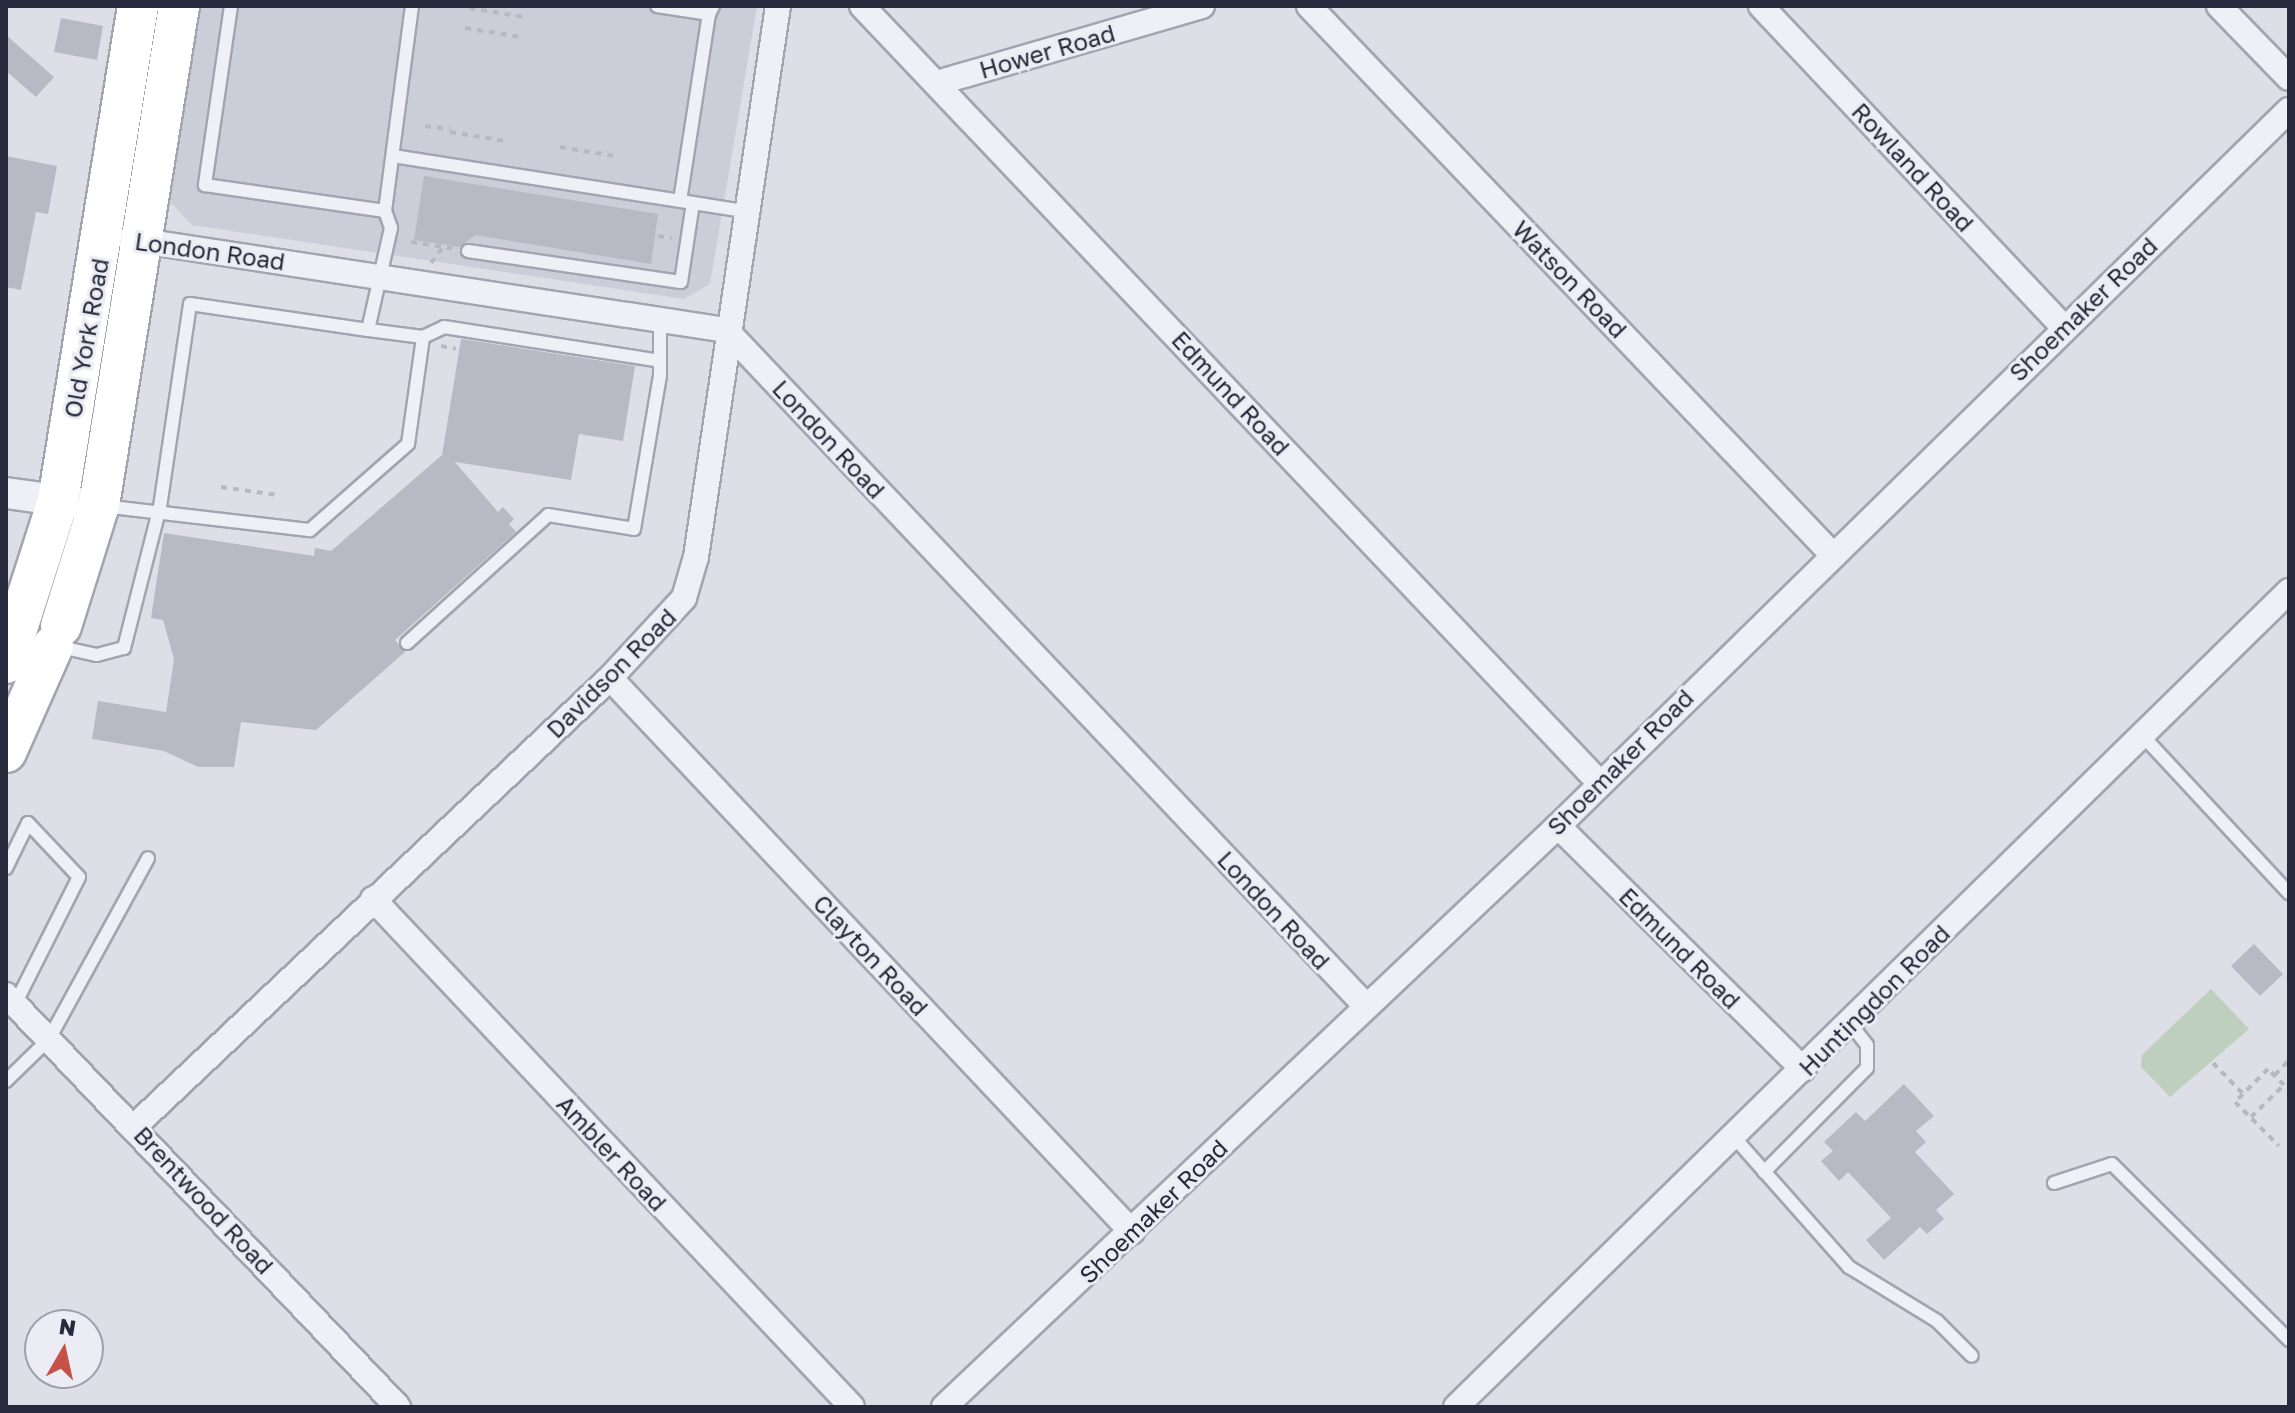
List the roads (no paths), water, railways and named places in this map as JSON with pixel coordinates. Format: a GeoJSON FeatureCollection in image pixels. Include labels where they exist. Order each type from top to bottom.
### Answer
{"type":"FeatureCollection","features":[{"type":"Feature","properties":{"kind":"highway","name":"Old York Road"},"geometry":{"type":"LineString","coordinates":[[6,663],[15,608],[58,501],[138,6]]}},
{"type":"Feature","properties":{"kind":"highway","name":"Old York Road"},"geometry":{"type":"LineString","coordinates":[[6,752],[57,636],[99,505],[144,241],[179,6]]}},
{"type":"Feature","properties":{"kind":"street","name":"Davidson Road"},"geometry":{"type":"LineString","coordinates":[[135,1126],[610,678],[684,598],[696,557],[726,330],[778,6]]}},
{"type":"Feature","properties":{"kind":"street","name":"Edmund Road"},"geometry":{"type":"LineString","coordinates":[[862,6],[1599,782]]}},
{"type":"Feature","properties":{"kind":"street","name":"Hower Road"},"geometry":{"type":"LineString","coordinates":[[937,83],[1202,6]]}},
{"type":"Feature","properties":{"kind":"street","name":"Watson Road"},"geometry":{"type":"LineString","coordinates":[[1309,6],[1831,553]]}},
{"type":"Feature","properties":{"kind":"street","name":"Rowland Road"},"geometry":{"type":"LineString","coordinates":[[1761,6],[2064,328]]}},
{"type":"Feature","properties":{"kind":"street"},"geometry":{"type":"LineString","coordinates":[[2219,6],[2289,78]]}},
{"type":"Feature","properties":{"kind":"street","name":"Shoemaker Road"},"geometry":{"type":"LineString","coordinates":[[944,1407],[1558,826],[1831,553],[2289,110]]}},
{"type":"Feature","properties":{"kind":"street","name":"London Road"},"geometry":{"type":"LineString","coordinates":[[103,235],[726,330],[1366,1006]]}},
{"type":"Feature","properties":{"kind":"street"},"geometry":{"type":"LineString","coordinates":[[6,493],[99,505]]}},
{"type":"Feature","properties":{"kind":"street","name":"Huntingdon Road"},"geometry":{"type":"LineString","coordinates":[[1456,1407],[2289,591]]}},
{"type":"Feature","properties":{"kind":"street","name":"Clayton Road"},"geometry":{"type":"LineString","coordinates":[[610,678],[1132,1232]]}},
{"type":"Feature","properties":{"kind":"street","name":"Edmund Road"},"geometry":{"type":"LineString","coordinates":[[1558,826],[1803,1069]]}},
{"type":"Feature","properties":{"kind":"street","name":"Ambler Road"},"geometry":{"type":"LineString","coordinates":[[373,899],[852,1407]]}},
{"type":"Feature","properties":{"kind":"street","name":"Brentwood Road"},"geometry":{"type":"LineString","coordinates":[[10,1000],[135,1126],[398,1407]]}},
{"type":"Feature","properties":{"kind":"lane"},"geometry":{"type":"LineString","coordinates":[[231,6],[205,185],[385,211]]}},
{"type":"Feature","properties":{"kind":"lane"},"geometry":{"type":"LineString","coordinates":[[368,330],[391,228],[385,211],[412,6]]}},
{"type":"Feature","properties":{"kind":"lane"},"geometry":{"type":"LineString","coordinates":[[468,251],[681,282],[687,202],[711,10],[657,6]]}},
{"type":"Feature","properties":{"kind":"lane"},"geometry":{"type":"LineString","coordinates":[[393,156],[745,211]]}},
{"type":"Feature","properties":{"kind":"lane"},"geometry":{"type":"LineString","coordinates":[[57,636],[97,655],[124,648],[160,507],[190,304],[423,337],[444,327],[655,360]]}},
{"type":"Feature","properties":{"kind":"lane"},"geometry":{"type":"LineString","coordinates":[[407,643],[548,515],[634,529],[660,375],[655,360],[660,320]]}},
{"type":"Feature","properties":{"kind":"lane"},"geometry":{"type":"LineString","coordinates":[[99,505],[160,507],[310,530],[408,444],[423,337]]}},
{"type":"Feature","properties":{"kind":"lane"},"geometry":{"type":"LineString","coordinates":[[2142,735],[2289,893]]}},
{"type":"Feature","properties":{"kind":"lane"},"geometry":{"type":"LineString","coordinates":[[6,868],[28,823],[79,877],[10,1000]]}},
{"type":"Feature","properties":{"kind":"lane"},"geometry":{"type":"LineString","coordinates":[[6,1081],[49,1039],[148,858]]}},
{"type":"Feature","properties":{"kind":"lane"},"geometry":{"type":"LineString","coordinates":[[1764,1172],[1867,1068],[1867,1045],[1850,1023]]}},
{"type":"Feature","properties":{"kind":"lane"},"geometry":{"type":"LineString","coordinates":[[1733,1136],[1849,1267],[1937,1321],[1972,1356]]}},
{"type":"Feature","properties":{"kind":"lane"},"geometry":{"type":"LineString","coordinates":[[2054,1183],[2112,1164],[2289,1340]]}}]}
